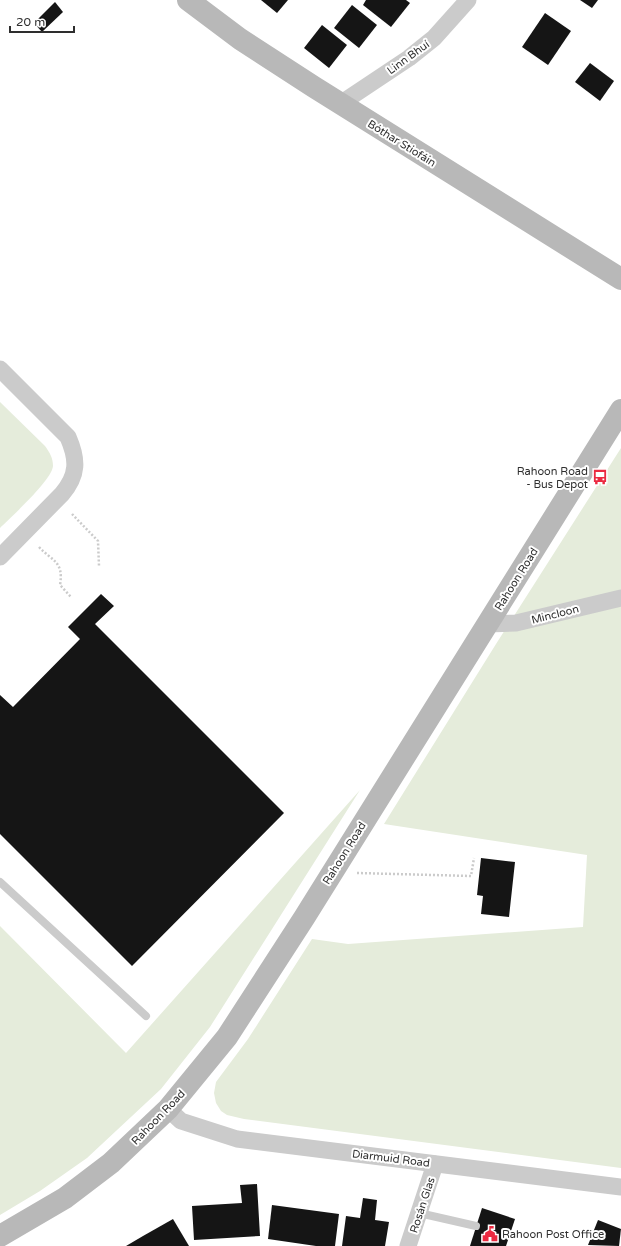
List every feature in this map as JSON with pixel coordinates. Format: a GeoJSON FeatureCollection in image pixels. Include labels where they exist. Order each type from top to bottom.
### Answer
{"type":"FeatureCollection","features":[{"type":"Feature","properties":{"kind":"street","name":"Bóthar Stiofáin"},"geometry":{"type":"LineString","coordinates":[[188,0],[240,39],[340,104],[621,280]]}},
{"type":"Feature","properties":{"kind":"street","name":"Linn Bhuí"},"geometry":{"type":"LineString","coordinates":[[340,104],[409,58],[434,38],[468,0]]}},
{"type":"Feature","properties":{"kind":"street"},"geometry":{"type":"LineString","coordinates":[[0,369],[68,437],[74,451],[75,468],[71,483],[62,494],[0,557]]}},
{"type":"Feature","properties":{"kind":"street","name":"Rahoon Road"},"geometry":{"type":"LineString","coordinates":[[0,1236],[65,1198],[116,1158],[168,1109],[198,1074],[234,1025],[488,624],[621,410]]}},
{"type":"Feature","properties":{"kind":"street","name":"Mincloon"},"geometry":{"type":"LineString","coordinates":[[488,624],[516,623],[621,598]]}},
{"type":"Feature","properties":{"kind":"street","name":"Diarmuid Road"},"geometry":{"type":"LineString","coordinates":[[168,1109],[182,1121],[237,1139],[621,1187]]}},
{"type":"Feature","properties":{"kind":"street","name":"Rosán Glas"},"geometry":{"type":"LineString","coordinates":[[408,1246],[435,1164]]}},
{"type":"Feature","properties":{"kind":"lane"},"geometry":{"type":"LineString","coordinates":[[0,882],[146,1016]]}},
{"type":"Feature","properties":{"kind":"lane"},"geometry":{"type":"LineString","coordinates":[[419,1213],[476,1226]]}},
{"type":"Feature","properties":{"kind":"path"},"geometry":{"type":"LineString","coordinates":[[72,514],[98,541],[99,566]]}},
{"type":"Feature","properties":{"kind":"path"},"geometry":{"type":"LineString","coordinates":[[39,547],[57,563],[60,570],[60,585],[71,597]]}},
{"type":"Feature","properties":{"kind":"path"},"geometry":{"type":"LineString","coordinates":[[356,873],[471,876],[474,858]]}},
{"type":"Feature","properties":{"kind":"green space"},"geometry":{"type":"Polygon","coordinates":[[[0,402],[45,446],[51,456],[53,466],[51,472],[39,489],[0,528],[0,402]]]}},
{"type":"Feature","properties":{"kind":"green space"},"geometry":{"type":"Polygon","coordinates":[[[621,448],[621,1168],[244,1119],[227,1115],[221,1111],[216,1103],[214,1093],[216,1082],[248,1039],[312,939],[348,944],[583,927],[587,855],[384,824],[496,644],[621,448]]]}},
{"type":"Feature","properties":{"kind":"green space"},"geometry":{"type":"Polygon","coordinates":[[[360,790],[210,1027],[161,1089],[87,1158],[40,1191],[0,1215],[0,926],[126,1053],[360,790]]]}},
{"type":"Feature","properties":{"kind":"building"},"geometry":{"type":"Polygon","coordinates":[[[261,0],[288,0],[277,13],[261,0]]]}},
{"type":"Feature","properties":{"kind":"building"},"geometry":{"type":"Polygon","coordinates":[[[366,0],[406,0],[410,3],[391,27],[363,5],[366,0]]]}},
{"type":"Feature","properties":{"kind":"building"},"geometry":{"type":"Polygon","coordinates":[[[580,0],[598,0],[592,8],[580,0]]]}},
{"type":"Feature","properties":{"kind":"building"},"geometry":{"type":"Polygon","coordinates":[[[55,2],[63,12],[42,32],[34,23],[55,2]]]}},
{"type":"Feature","properties":{"kind":"building"},"geometry":{"type":"Polygon","coordinates":[[[352,5],[377,25],[359,48],[334,28],[352,5]]]}},
{"type":"Feature","properties":{"kind":"building"},"geometry":{"type":"Polygon","coordinates":[[[545,13],[571,31],[548,65],[522,47],[545,13]]]}},
{"type":"Feature","properties":{"kind":"building"},"geometry":{"type":"Polygon","coordinates":[[[322,25],[347,45],[329,68],[304,48],[322,25]]]}},
{"type":"Feature","properties":{"kind":"building"},"geometry":{"type":"Polygon","coordinates":[[[590,63],[614,81],[600,101],[575,82],[590,63]]]}},
{"type":"Feature","properties":{"kind":"building"},"geometry":{"type":"Polygon","coordinates":[[[101,594],[114,606],[95,624],[284,813],[132,966],[0,834],[0,695],[13,707],[80,639],[68,627],[101,594]]]}},
{"type":"Feature","properties":{"kind":"building"},"geometry":{"type":"Polygon","coordinates":[[[481,858],[515,862],[509,917],[481,914],[483,896],[477,895],[481,858]]]}},
{"type":"Feature","properties":{"kind":"building"},"geometry":{"type":"Polygon","coordinates":[[[257,1184],[260,1236],[194,1240],[192,1206],[242,1203],[240,1185],[257,1184]]]}},
{"type":"Feature","properties":{"kind":"building"},"geometry":{"type":"Polygon","coordinates":[[[363,1198],[377,1200],[375,1220],[389,1222],[385,1246],[342,1246],[346,1216],[360,1218],[363,1198]]]}},
{"type":"Feature","properties":{"kind":"building"},"geometry":{"type":"Polygon","coordinates":[[[272,1205],[339,1214],[335,1246],[316,1246],[268,1239],[272,1205]]]}},
{"type":"Feature","properties":{"kind":"building"},"geometry":{"type":"Polygon","coordinates":[[[482,1208],[515,1219],[506,1246],[470,1246],[482,1208]]]}},
{"type":"Feature","properties":{"kind":"building"},"geometry":{"type":"Polygon","coordinates":[[[173,1219],[189,1246],[126,1246],[143,1236],[173,1219]]]}},
{"type":"Feature","properties":{"kind":"building"},"geometry":{"type":"Polygon","coordinates":[[[598,1220],[621,1229],[619,1246],[588,1245],[598,1220]]]}},
{"type":"Feature","properties":{"kind":"place","name":"Rahoon Road - Bus Depot"},"geometry":{"type":"Point","coordinates":[600,477]}},
{"type":"Feature","properties":{"kind":"place","name":"Rahoon Post Office"},"geometry":{"type":"Point","coordinates":[490,1234]}}]}
